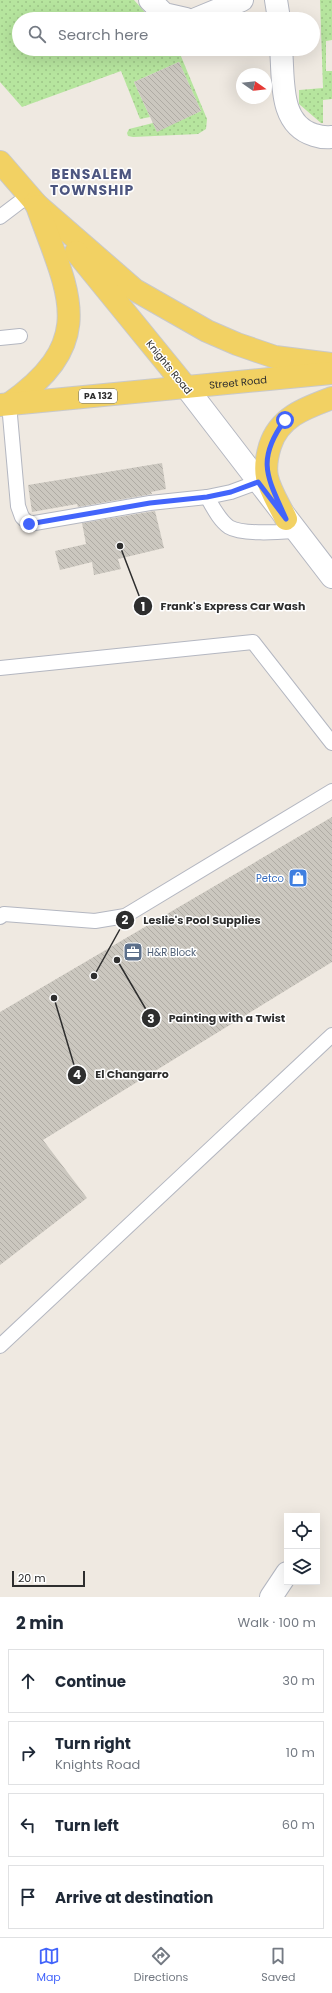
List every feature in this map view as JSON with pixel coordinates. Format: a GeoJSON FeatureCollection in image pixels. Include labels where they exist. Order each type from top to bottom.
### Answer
{"type":"FeatureCollection","features":[{"type":"Feature","properties":{"kind":"main road","name":"Knights Road"},"geometry":{"type":"LineString","coordinates":[[0,162],[186,387]]}},
{"type":"Feature","properties":{"kind":"main road"},"geometry":{"type":"LineString","coordinates":[[32,199],[135,290],[207,331],[237,344],[275,357],[332,364]]}},
{"type":"Feature","properties":{"kind":"main road"},"geometry":{"type":"LineString","coordinates":[[5,405],[25,393],[54,363],[65,344],[70,321],[68,299],[62,274],[32,199]]}},
{"type":"Feature","properties":{"kind":"main road","name":"Street Road"},"geometry":{"type":"LineString","coordinates":[[5,405],[332,373]]}},
{"type":"Feature","properties":{"kind":"main road"},"geometry":{"type":"LineString","coordinates":[[291,525],[267,477],[267,456],[273,437],[285,420],[302,410],[332,398]]}},
{"type":"Feature","properties":{"kind":"street"},"geometry":{"type":"LineString","coordinates":[[150,0],[162,12]]}},
{"type":"Feature","properties":{"kind":"street"},"geometry":{"type":"LineString","coordinates":[[213,12],[242,0]]}},
{"type":"Feature","properties":{"kind":"street"},"geometry":{"type":"LineString","coordinates":[[276,0],[278,12]]}},
{"type":"Feature","properties":{"kind":"street"},"geometry":{"type":"LineString","coordinates":[[282,56],[286,106],[293,122],[308,133],[325,138],[332,137]]}},
{"type":"Feature","properties":{"kind":"street","name":"Knights Road"},"geometry":{"type":"LineString","coordinates":[[186,387],[332,577]]}},
{"type":"Feature","properties":{"kind":"street"},"geometry":{"type":"LineString","coordinates":[[271,1597],[284,1578]]}},
{"type":"Feature","properties":{"kind":"lane"},"geometry":{"type":"LineString","coordinates":[[0,217],[32,199]]}},
{"type":"Feature","properties":{"kind":"lane"},"geometry":{"type":"LineString","coordinates":[[0,338],[20,336]]}},
{"type":"Feature","properties":{"kind":"lane"},"geometry":{"type":"LineString","coordinates":[[5,405],[18,506],[22,517],[29,524],[150,503],[207,497],[231,492],[258,482]]}},
{"type":"Feature","properties":{"kind":"lane"},"geometry":{"type":"LineString","coordinates":[[207,497],[217,515],[229,528],[259,533],[291,525]]}},
{"type":"Feature","properties":{"kind":"lane"},"geometry":{"type":"LineString","coordinates":[[0,668],[253,642],[332,743]]}},
{"type":"Feature","properties":{"kind":"lane"},"geometry":{"type":"LineString","coordinates":[[0,917],[4,914],[95,921],[124,916],[332,791]]}},
{"type":"Feature","properties":{"kind":"lane"},"geometry":{"type":"LineString","coordinates":[[0,1346],[332,1035]]}},
{"type":"Feature","properties":{"kind":"green space"},"geometry":{"type":"Polygon","coordinates":[[[0,0],[134,0],[145,12],[12,12],[12,56],[181,56],[207,119],[206,129],[198,134],[128,136],[127,133],[129,129],[153,123],[157,131],[201,111],[179,62],[134,82],[150,117],[140,119],[121,71],[22,107],[0,82],[0,0]]]}},
{"type":"Feature","properties":{"kind":"green space"},"geometry":{"type":"Polygon","coordinates":[[[320,0],[332,0],[332,40],[326,41],[326,71],[332,71],[332,99],[323,100],[323,123],[321,123],[299,104],[299,90],[323,88],[320,0]]]}},
{"type":"Feature","properties":{"kind":"building"},"geometry":{"type":"Polygon","coordinates":[[[179,62],[201,111],[157,132],[134,82],[179,62]]]}},
{"type":"Feature","properties":{"kind":"building"},"geometry":{"type":"Polygon","coordinates":[[[162,463],[166,489],[151,492],[152,494],[78,507],[77,504],[32,512],[28,485],[162,463]]]}},
{"type":"Feature","properties":{"kind":"building"},"geometry":{"type":"Polygon","coordinates":[[[155,511],[164,548],[118,559],[121,569],[94,575],[92,562],[60,570],[55,551],[86,544],[82,523],[155,511]]]}},
{"type":"Feature","properties":{"kind":"building"},"geometry":{"type":"Polygon","coordinates":[[[332,817],[332,962],[43,1140],[87,1198],[0,1265],[0,1012],[332,817]]]}},
{"type":"Feature","properties":{"kind":"place","name":"Frank's Express Car Wash"},"geometry":{"type":"Point","coordinates":[120,546]}},
{"type":"Feature","properties":{"kind":"place","name":"Petco"},"geometry":{"type":"Point","coordinates":[298,878]}},
{"type":"Feature","properties":{"kind":"place","name":"H&R Block"},"geometry":{"type":"Point","coordinates":[133,952]}},
{"type":"Feature","properties":{"kind":"place","name":"Painting with a Twist"},"geometry":{"type":"Point","coordinates":[117,960]}},
{"type":"Feature","properties":{"kind":"place","name":"Leslie's Pool Supplies"},"geometry":{"type":"Point","coordinates":[94,976]}},
{"type":"Feature","properties":{"kind":"place","name":"El Changarro"},"geometry":{"type":"Point","coordinates":[54,998]}},
{"type":"Feature","properties":{"kind":"district","name":"BENSALEM TOWNSHIP"},"geometry":{"type":"Point","coordinates":[92,182]}},
{"type":"Feature","properties":{"kind":"route"},"geometry":{"type":"LineString","coordinates":[[29,524],[150,503],[207,497],[231,492],[258,482],[286,519],[267,477],[267,456],[273,437],[285,420]]}}]}
